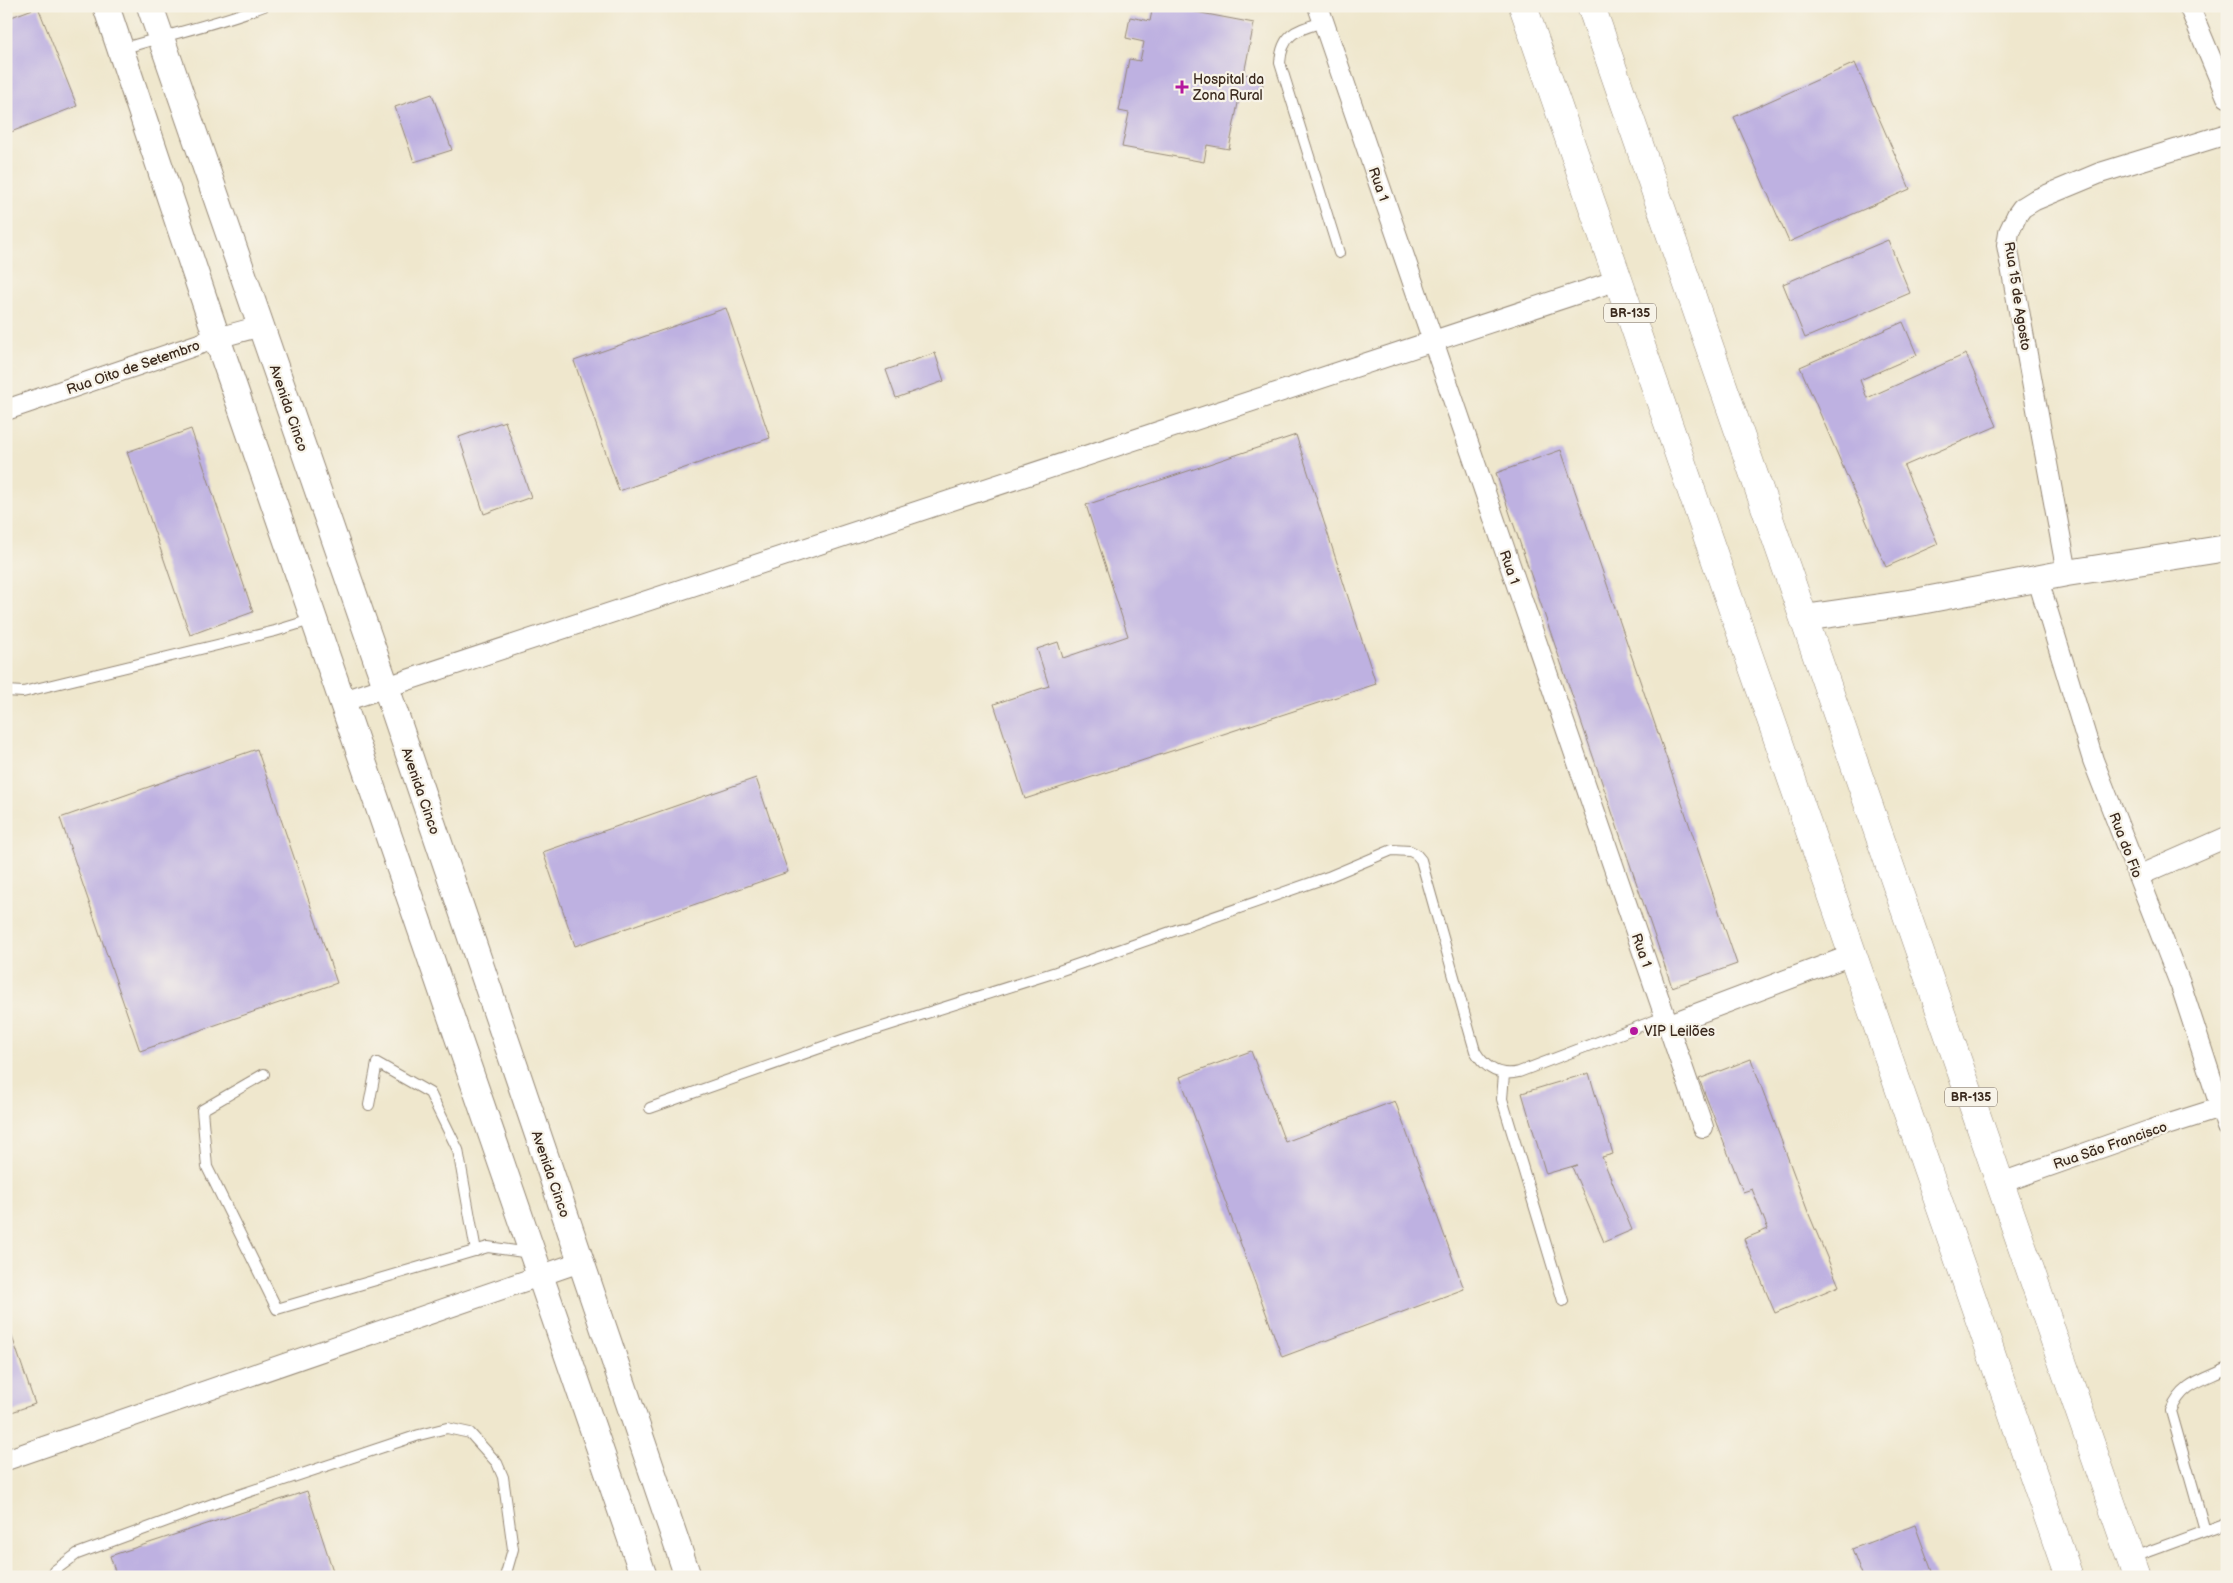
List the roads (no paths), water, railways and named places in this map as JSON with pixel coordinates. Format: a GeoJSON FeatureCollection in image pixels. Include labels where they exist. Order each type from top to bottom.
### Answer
{"type":"FeatureCollection","features":[{"type":"Feature","properties":{"kind":"highway","name":"BR-135"},"geometry":{"type":"LineString","coordinates":[[1523,6],[2069,1577]]}},
{"type":"Feature","properties":{"kind":"highway","name":"BR-135"},"geometry":{"type":"LineString","coordinates":[[1591,6],[2134,1567]]}},
{"type":"Feature","properties":{"kind":"street"},"geometry":{"type":"LineString","coordinates":[[106,6],[217,338],[344,701],[644,1577]]}},
{"type":"Feature","properties":{"kind":"street","name":"Avenida Cinco"},"geometry":{"type":"LineString","coordinates":[[150,6],[386,687],[688,1577]]}},
{"type":"Feature","properties":{"kind":"street"},"geometry":{"type":"LineString","coordinates":[[2189,6],[2227,97]]}},
{"type":"Feature","properties":{"kind":"street","name":"Rua 1"},"geometry":{"type":"LineString","coordinates":[[1320,14],[1702,1127]]}},
{"type":"Feature","properties":{"kind":"street","name":"Rua 15 de Agosto"},"geometry":{"type":"LineString","coordinates":[[2067,573],[2007,245],[2012,222],[2022,208],[2035,200],[2100,173],[2227,134]]}},
{"type":"Feature","properties":{"kind":"street"},"geometry":{"type":"LineString","coordinates":[[344,701],[1618,280]]}},
{"type":"Feature","properties":{"kind":"street","name":"Rua Oito de Setembro"},"geometry":{"type":"LineString","coordinates":[[6,410],[217,338],[260,326]]}},
{"type":"Feature","properties":{"kind":"street"},"geometry":{"type":"LineString","coordinates":[[1804,618],[1915,602],[2067,573],[2227,548]]}},
{"type":"Feature","properties":{"kind":"street","name":"Rua do Fio"},"geometry":{"type":"LineString","coordinates":[[2038,580],[2093,760],[2181,986],[2223,1118]]}},
{"type":"Feature","properties":{"kind":"street"},"geometry":{"type":"LineString","coordinates":[[2138,876],[2227,837]]}},
{"type":"Feature","properties":{"kind":"street"},"geometry":{"type":"LineString","coordinates":[[1666,1021],[1852,955]]}},
{"type":"Feature","properties":{"kind":"street","name":"Rua São Francisco"},"geometry":{"type":"LineString","coordinates":[[2001,1184],[2157,1128],[2223,1118]]}},
{"type":"Feature","properties":{"kind":"street"},"geometry":{"type":"LineString","coordinates":[[6,1460],[536,1264],[580,1262]]}},
{"type":"Feature","properties":{"kind":"lane"},"geometry":{"type":"LineString","coordinates":[[121,49],[160,36],[232,18],[264,6]]}},
{"type":"Feature","properties":{"kind":"lane"},"geometry":{"type":"LineString","coordinates":[[1320,14],[1291,34],[1283,47],[1280,63],[1339,253]]}},
{"type":"Feature","properties":{"kind":"lane"},"geometry":{"type":"LineString","coordinates":[[6,691],[23,692],[274,631],[315,618]]}},
{"type":"Feature","properties":{"kind":"lane"},"geometry":{"type":"LineString","coordinates":[[650,1108],[848,1038],[1056,972],[1328,877],[1392,850],[1402,849],[1416,854],[1421,860],[1475,1051],[1484,1065],[1504,1074],[1519,1072],[1666,1021]]}},
{"type":"Feature","properties":{"kind":"lane"},"geometry":{"type":"LineString","coordinates":[[369,1105],[377,1063],[430,1094],[458,1150],[476,1251]]}},
{"type":"Feature","properties":{"kind":"lane"},"geometry":{"type":"LineString","coordinates":[[264,1074],[202,1110],[207,1167],[276,1309],[488,1248],[536,1264]]}},
{"type":"Feature","properties":{"kind":"lane"},"geometry":{"type":"LineString","coordinates":[[1504,1074],[1502,1099],[1563,1301]]}},
{"type":"Feature","properties":{"kind":"lane"},"geometry":{"type":"LineString","coordinates":[[2205,1531],[2172,1412],[2176,1400],[2187,1387],[2226,1369]]}},
{"type":"Feature","properties":{"kind":"lane"},"geometry":{"type":"LineString","coordinates":[[53,1577],[54,1571],[76,1554],[228,1499],[420,1435],[447,1428],[470,1433],[497,1462],[504,1477],[512,1549],[505,1577]]}},
{"type":"Feature","properties":{"kind":"lane"},"geometry":{"type":"LineString","coordinates":[[2134,1567],[2205,1531],[2227,1523]]}},
{"type":"Feature","properties":{"kind":"place","name":"Hospital da Zona Rural"},"geometry":{"type":"Point","coordinates":[1182,87]}},
{"type":"Feature","properties":{"kind":"place","name":"VIP Leilões"},"geometry":{"type":"Point","coordinates":[1634,1031]}}]}
